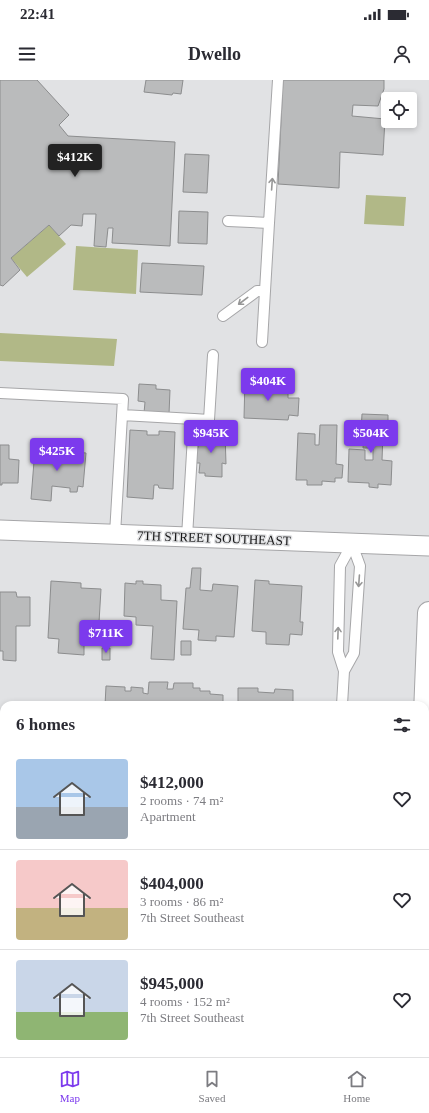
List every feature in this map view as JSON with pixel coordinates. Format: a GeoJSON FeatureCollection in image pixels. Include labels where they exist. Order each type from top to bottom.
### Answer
{"type":"FeatureCollection","features":[{"type":"Feature","properties":{"kind":"street","name":"7TH STREET SOUTHEAST"},"geometry":{"type":"LineString","coordinates":[[0,530],[429,546]]}},
{"type":"Feature","properties":{"kind":"street"},"geometry":{"type":"LineString","coordinates":[[426,701],[429,613]]}},
{"type":"Feature","properties":{"kind":"lane"},"geometry":{"type":"LineString","coordinates":[[262,342],[278,80]]}},
{"type":"Feature","properties":{"kind":"lane"},"geometry":{"type":"LineString","coordinates":[[228,221],[269,223]]}},
{"type":"Feature","properties":{"kind":"lane"},"geometry":{"type":"LineString","coordinates":[[223,316],[257,291],[265,291]]}},
{"type":"Feature","properties":{"kind":"lane"},"geometry":{"type":"LineString","coordinates":[[122,415],[209,420],[213,355]]}},
{"type":"Feature","properties":{"kind":"lane"},"geometry":{"type":"LineString","coordinates":[[0,393],[122,399],[116,534]]}},
{"type":"Feature","properties":{"kind":"lane"},"geometry":{"type":"LineString","coordinates":[[187,537],[194,419]]}},
{"type":"Feature","properties":{"kind":"lane"},"geometry":{"type":"LineString","coordinates":[[344,671],[354,653],[359,590],[360,566],[352,544]]}},
{"type":"Feature","properties":{"kind":"lane"},"geometry":{"type":"LineString","coordinates":[[342,701],[344,671],[338,652],[340,566],[352,544]]}},
{"type":"Feature","properties":{"kind":"green space"},"geometry":{"type":"Polygon","coordinates":[[[366,195],[406,197],[404,226],[364,224],[366,195]]]}},
{"type":"Feature","properties":{"kind":"green space"},"geometry":{"type":"Polygon","coordinates":[[[49,225],[66,244],[27,277],[11,258],[49,225]]]}},
{"type":"Feature","properties":{"kind":"green space"},"geometry":{"type":"Polygon","coordinates":[[[76,246],[138,250],[136,294],[73,290],[76,246]]]}},
{"type":"Feature","properties":{"kind":"green space"},"geometry":{"type":"Polygon","coordinates":[[[0,333],[117,339],[114,366],[0,361],[0,333]]]}},
{"type":"Feature","properties":{"kind":"building"},"geometry":{"type":"Polygon","coordinates":[[[0,80],[37,80],[69,115],[59,125],[68,136],[175,142],[170,246],[112,243],[113,228],[108,228],[106,247],[94,246],[96,214],[83,214],[82,226],[71,225],[59,236],[49,225],[11,258],[20,270],[3,286],[0,285],[0,80]]]}},
{"type":"Feature","properties":{"kind":"building"},"geometry":{"type":"Polygon","coordinates":[[[146,80],[183,80],[181,94],[173,93],[172,95],[144,92],[146,80]]]}},
{"type":"Feature","properties":{"kind":"building"},"geometry":{"type":"Polygon","coordinates":[[[283,80],[384,80],[384,89],[383,92],[381,92],[378,106],[353,105],[352,116],[381,119],[381,128],[384,128],[383,155],[340,152],[339,188],[278,184],[283,80]]]}},
{"type":"Feature","properties":{"kind":"building"},"geometry":{"type":"Polygon","coordinates":[[[185,154],[209,155],[207,193],[183,192],[185,154]]]}},
{"type":"Feature","properties":{"kind":"building"},"geometry":{"type":"Polygon","coordinates":[[[179,211],[208,212],[207,244],[178,243],[179,211]]]}},
{"type":"Feature","properties":{"kind":"building"},"geometry":{"type":"Polygon","coordinates":[[[142,263],[204,266],[202,295],[140,292],[142,263]]]}},
{"type":"Feature","properties":{"kind":"building"},"geometry":{"type":"Polygon","coordinates":[[[245,379],[272,380],[271,393],[288,393],[288,398],[299,398],[298,416],[289,415],[288,420],[244,418],[245,379]]]}},
{"type":"Feature","properties":{"kind":"building"},"geometry":{"type":"Polygon","coordinates":[[[139,384],[156,385],[156,389],[170,390],[169,414],[144,413],[145,402],[138,401],[139,384]]]}},
{"type":"Feature","properties":{"kind":"building"},"geometry":{"type":"Polygon","coordinates":[[[362,414],[388,415],[388,431],[378,431],[378,434],[383,434],[382,460],[392,461],[391,485],[378,484],[378,488],[369,487],[369,483],[348,482],[349,449],[365,450],[365,460],[373,460],[373,448],[363,448],[364,432],[361,432],[362,414]]]}},
{"type":"Feature","properties":{"kind":"building"},"geometry":{"type":"Polygon","coordinates":[[[320,425],[337,425],[336,464],[343,465],[342,478],[335,478],[335,482],[322,481],[322,485],[307,485],[307,480],[296,480],[298,433],[315,434],[315,445],[319,445],[320,425]]]}},
{"type":"Feature","properties":{"kind":"building"},"geometry":{"type":"Polygon","coordinates":[[[130,430],[147,431],[147,435],[159,435],[159,431],[175,432],[173,489],[159,488],[158,485],[154,485],[153,499],[127,497],[130,430]]]}},
{"type":"Feature","properties":{"kind":"building"},"geometry":{"type":"Polygon","coordinates":[[[199,432],[225,433],[226,464],[222,463],[222,477],[205,476],[205,473],[199,473],[200,463],[195,463],[199,432]]]}},
{"type":"Feature","properties":{"kind":"building"},"geometry":{"type":"Polygon","coordinates":[[[0,445],[9,445],[9,459],[19,460],[18,483],[2,483],[2,485],[0,485],[0,445]]]}},
{"type":"Feature","properties":{"kind":"building"},"geometry":{"type":"Polygon","coordinates":[[[35,449],[86,453],[83,487],[78,486],[77,492],[70,492],[70,488],[52,486],[51,501],[31,499],[35,449]]]}},
{"type":"Feature","properties":{"kind":"building"},"geometry":{"type":"Polygon","coordinates":[[[192,568],[201,568],[200,590],[212,591],[213,584],[238,586],[234,637],[216,636],[216,641],[198,640],[199,630],[183,629],[186,588],[190,588],[192,568]]]}},
{"type":"Feature","properties":{"kind":"building"},"geometry":{"type":"Polygon","coordinates":[[[255,580],[269,581],[269,584],[302,586],[300,622],[303,622],[302,635],[290,634],[289,645],[266,644],[266,632],[252,631],[255,580]]]}},
{"type":"Feature","properties":{"kind":"building"},"geometry":{"type":"Polygon","coordinates":[[[51,581],[81,583],[81,588],[101,589],[98,639],[84,639],[84,655],[58,653],[59,639],[48,638],[51,581]]]}},
{"type":"Feature","properties":{"kind":"building"},"geometry":{"type":"Polygon","coordinates":[[[136,581],[143,581],[143,584],[161,585],[161,600],[177,601],[174,660],[151,659],[153,626],[136,625],[136,617],[124,616],[125,583],[136,584],[136,581]]]}},
{"type":"Feature","properties":{"kind":"building"},"geometry":{"type":"Polygon","coordinates":[[[0,592],[16,592],[17,597],[30,597],[30,626],[16,626],[16,661],[3,660],[3,651],[0,651],[0,592]]]}},
{"type":"Feature","properties":{"kind":"building"},"geometry":{"type":"Polygon","coordinates":[[[181,641],[191,641],[191,655],[181,655],[181,641]]]}},
{"type":"Feature","properties":{"kind":"building"},"geometry":{"type":"Polygon","coordinates":[[[102,648],[110,648],[110,660],[102,660],[102,648]]]}},
{"type":"Feature","properties":{"kind":"building"},"geometry":{"type":"Polygon","coordinates":[[[149,682],[168,682],[167,689],[173,689],[174,683],[193,683],[193,688],[200,688],[200,691],[210,691],[210,694],[223,695],[223,701],[105,701],[106,686],[125,687],[125,691],[131,691],[131,687],[143,688],[143,693],[148,694],[149,682]]]}},
{"type":"Feature","properties":{"kind":"building"},"geometry":{"type":"Polygon","coordinates":[[[238,688],[258,688],[258,692],[274,693],[275,689],[293,690],[293,701],[238,701],[238,688]]]}}]}
